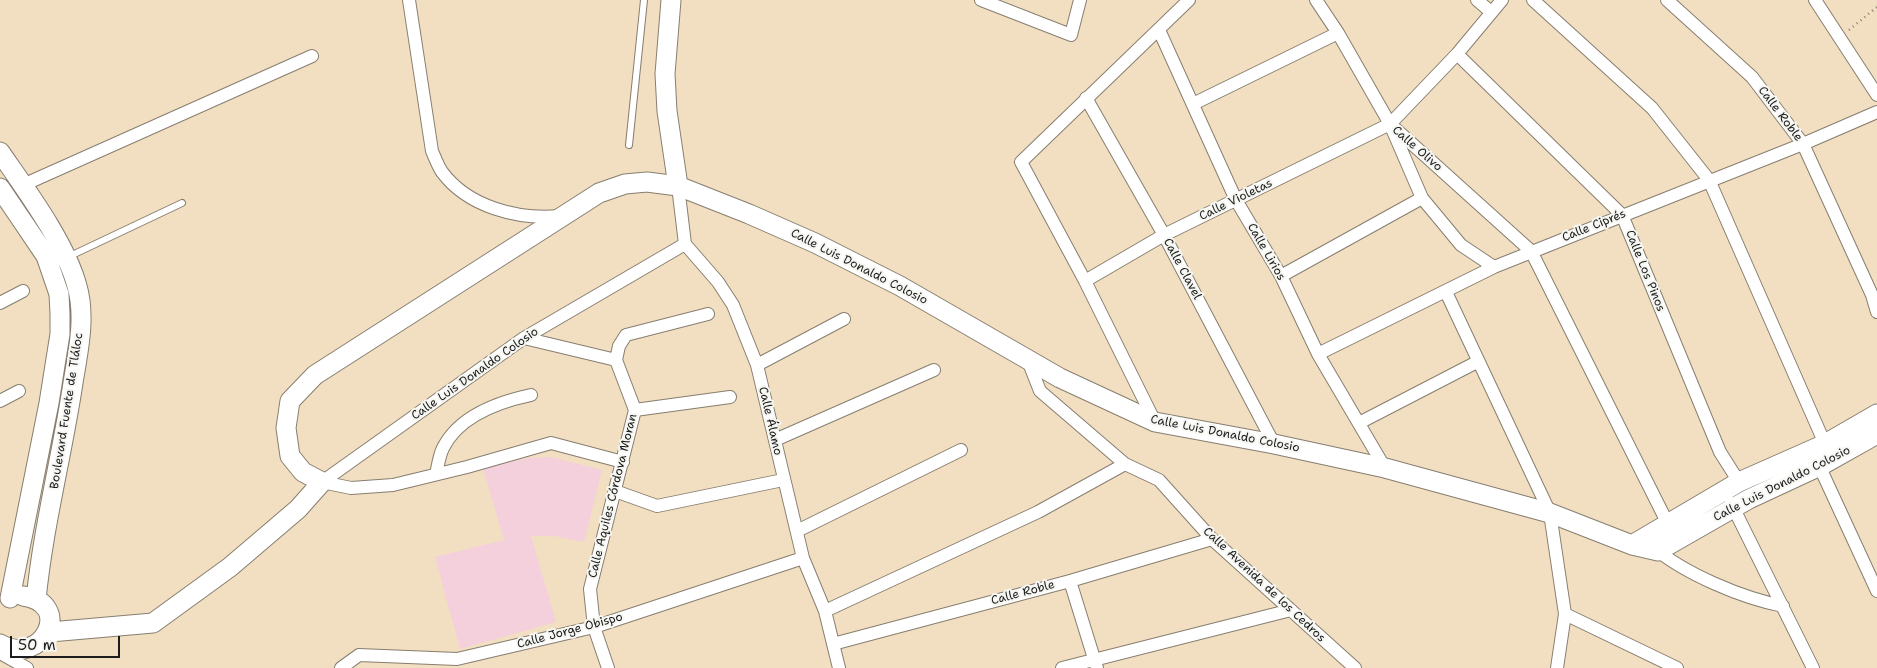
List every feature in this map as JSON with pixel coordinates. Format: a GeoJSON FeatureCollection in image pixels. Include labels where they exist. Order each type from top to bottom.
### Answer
{"type":"FeatureCollection","features":[{"type":"Feature","properties":{"kind":"street"},"geometry":{"type":"LineString","coordinates":[[409,0],[432,151],[442,171],[462,193],[484,205],[513,214],[540,218],[565,216]]}},
{"type":"Feature","properties":{"kind":"street"},"geometry":{"type":"LineString","coordinates":[[671,0],[665,74],[667,111],[686,244]]}},
{"type":"Feature","properties":{"kind":"street"},"geometry":{"type":"LineString","coordinates":[[984,0],[1071,35],[1080,0]]}},
{"type":"Feature","properties":{"kind":"street"},"geometry":{"type":"LineString","coordinates":[[1155,422],[1085,281],[1021,162],[1189,0]]}},
{"type":"Feature","properties":{"kind":"street"},"geometry":{"type":"LineString","coordinates":[[1316,0],[1338,32],[1390,124]]}},
{"type":"Feature","properties":{"kind":"street"},"geometry":{"type":"LineString","coordinates":[[1477,0],[1491,12]]}},
{"type":"Feature","properties":{"kind":"street","name":"Calle Violetas"},"geometry":{"type":"LineString","coordinates":[[1085,281],[1164,234],[1390,124],[1457,54],[1502,0]]}},
{"type":"Feature","properties":{"kind":"street"},"geometry":{"type":"LineString","coordinates":[[1533,0],[1652,108],[1710,180],[1819,453],[1877,591]]}},
{"type":"Feature","properties":{"kind":"street","name":"Calle Roble"},"geometry":{"type":"LineString","coordinates":[[1667,0],[1752,77],[1803,144],[1872,295],[1877,312]]}},
{"type":"Feature","properties":{"kind":"street"},"geometry":{"type":"LineString","coordinates":[[1814,0],[1877,96]]}},
{"type":"Feature","properties":{"kind":"street","name":"Calle Lirios"},"geometry":{"type":"LineString","coordinates":[[1159,30],[1236,200],[1281,276],[1318,354],[1385,468]]}},
{"type":"Feature","properties":{"kind":"street"},"geometry":{"type":"LineString","coordinates":[[1193,104],[1338,32]]}},
{"type":"Feature","properties":{"kind":"street","name":"Calle Los Pinos"},"geometry":{"type":"LineString","coordinates":[[1457,54],[1622,215],[1720,452],[1732,486],[1733,508],[1813,668]]}},
{"type":"Feature","properties":{"kind":"street"},"geometry":{"type":"LineString","coordinates":[[23,184],[312,56]]}},
{"type":"Feature","properties":{"kind":"street","name":"Calle Clavel"},"geometry":{"type":"LineString","coordinates":[[1086,98],[1164,234],[1274,444]]}},
{"type":"Feature","properties":{"kind":"street","name":"Calle Ciprés"},"geometry":{"type":"LineString","coordinates":[[1318,354],[1494,267],[1803,144],[1877,112]]}},
{"type":"Feature","properties":{"kind":"street","name":"Calle Olivo"},"geometry":{"type":"LineString","coordinates":[[1390,124],[1422,198],[1461,245],[1494,267]]}},
{"type":"Feature","properties":{"kind":"street","name":"Calle Olivo"},"geometry":{"type":"LineString","coordinates":[[1390,124],[1531,251]]}},
{"type":"Feature","properties":{"kind":"street","name":"Boulevard Fuente de Tláloc"},"geometry":{"type":"LineString","coordinates":[[0,152],[23,184],[66,258],[77,287],[81,333],[70,404],[39,567],[36,600]]}},
{"type":"Feature","properties":{"kind":"street","name":"Calle Luis Donaldo Colosio"},"geometry":{"type":"LineString","coordinates":[[686,244],[524,338],[322,482],[303,472],[290,456],[286,428],[290,400],[315,375],[599,193],[625,184],[647,182],[678,186],[815,243],[900,286],[1060,378],[1155,422],[1274,444],[1385,468],[1550,513],[1638,542],[1658,551],[1733,508],[1877,414]]}},
{"type":"Feature","properties":{"kind":"street","name":"Boulevard Fuente de Tláloc"},"geometry":{"type":"LineString","coordinates":[[0,188],[46,256],[58,294],[60,314],[60,334],[49,403],[5,602]]}},
{"type":"Feature","properties":{"kind":"street"},"geometry":{"type":"LineString","coordinates":[[1281,276],[1422,198]]}},
{"type":"Feature","properties":{"kind":"street","name":"Calle Álamo"},"geometry":{"type":"LineString","coordinates":[[686,244],[718,282],[733,306],[757,365],[803,558],[825,611],[839,668]]}},
{"type":"Feature","properties":{"kind":"street"},"geometry":{"type":"LineString","coordinates":[[1531,251],[1668,524]]}},
{"type":"Feature","properties":{"kind":"street"},"geometry":{"type":"LineString","coordinates":[[0,303],[23,291]]}},
{"type":"Feature","properties":{"kind":"street"},"geometry":{"type":"LineString","coordinates":[[1446,292],[1477,362],[1550,513],[1565,614],[1557,668]]}},
{"type":"Feature","properties":{"kind":"street"},"geometry":{"type":"LineString","coordinates":[[524,338],[616,360],[619,346],[626,335],[708,314]]}},
{"type":"Feature","properties":{"kind":"street"},"geometry":{"type":"LineString","coordinates":[[757,365],[844,319]]}},
{"type":"Feature","properties":{"kind":"street","name":"Calle Avenida de los Cedros"},"geometry":{"type":"LineString","coordinates":[[1027,358],[1040,391],[1125,464],[1159,480],[1212,539],[1354,668]]}},
{"type":"Feature","properties":{"kind":"street","name":"Calle Aquiles Córdova Moran"},"geometry":{"type":"LineString","coordinates":[[608,668],[594,627],[590,589],[635,410],[616,360]]}},
{"type":"Feature","properties":{"kind":"street"},"geometry":{"type":"LineString","coordinates":[[1359,423],[1477,362]]}},
{"type":"Feature","properties":{"kind":"street"},"geometry":{"type":"LineString","coordinates":[[775,440],[934,370]]}},
{"type":"Feature","properties":{"kind":"street"},"geometry":{"type":"LineString","coordinates":[[0,401],[19,391]]}},
{"type":"Feature","properties":{"kind":"street"},"geometry":{"type":"LineString","coordinates":[[436,474],[443,448],[460,427],[488,408],[531,395]]}},
{"type":"Feature","properties":{"kind":"street"},"geometry":{"type":"LineString","coordinates":[[635,410],[730,396]]}},
{"type":"Feature","properties":{"kind":"street","name":"Calle Luis Donaldo Colosio"},"geometry":{"type":"LineString","coordinates":[[1638,542],[1732,486],[1819,453],[1877,434]]}},
{"type":"Feature","properties":{"kind":"street"},"geometry":{"type":"LineString","coordinates":[[50,632],[153,623],[230,567],[298,509],[322,482],[350,488],[393,485],[551,443],[623,462]]}},
{"type":"Feature","properties":{"kind":"street"},"geometry":{"type":"LineString","coordinates":[[797,531],[961,450]]}},
{"type":"Feature","properties":{"kind":"street"},"geometry":{"type":"LineString","coordinates":[[825,611],[1038,512],[1125,464]]}},
{"type":"Feature","properties":{"kind":"street"},"geometry":{"type":"LineString","coordinates":[[615,491],[657,506],[783,480]]}},
{"type":"Feature","properties":{"kind":"street","name":"Calle Roble"},"geometry":{"type":"LineString","coordinates":[[833,644],[1070,581],[1212,539]]}},
{"type":"Feature","properties":{"kind":"street"},"geometry":{"type":"LineString","coordinates":[[1658,551],[1679,567],[1759,601],[1783,606]]}},
{"type":"Feature","properties":{"kind":"street","name":"Calle Jorge Obispo"},"geometry":{"type":"LineString","coordinates":[[341,668],[359,655],[407,663],[457,659],[594,627],[803,558]]}},
{"type":"Feature","properties":{"kind":"street"},"geometry":{"type":"LineString","coordinates":[[1070,581],[1095,663]]}},
{"type":"Feature","properties":{"kind":"street"},"geometry":{"type":"LineString","coordinates":[[4,653],[31,652],[40,648],[50,632],[48,613],[36,600],[23,596],[5,602]]}},
{"type":"Feature","properties":{"kind":"street"},"geometry":{"type":"LineString","coordinates":[[1062,668],[1095,663],[1291,610]]}},
{"type":"Feature","properties":{"kind":"street"},"geometry":{"type":"LineString","coordinates":[[1565,614],[1677,668]]}},
{"type":"Feature","properties":{"kind":"street"},"geometry":{"type":"LineString","coordinates":[[4,653],[27,668]]}},
{"type":"Feature","properties":{"kind":"lane"},"geometry":{"type":"LineString","coordinates":[[628,145],[644,0]]}},
{"type":"Feature","properties":{"kind":"lane"},"geometry":{"type":"LineString","coordinates":[[66,258],[182,203]]}},
{"type":"Feature","properties":{"kind":"path"},"geometry":{"type":"LineString","coordinates":[[1842,43],[1853,26],[1877,7]]}},
{"type":"Feature","properties":{"kind":"shaded area"},"geometry":{"type":"Polygon","coordinates":[[[550,457],[602,470],[584,542],[554,536],[531,536],[556,622],[460,649],[435,557],[504,540],[483,468],[529,458],[550,457]]]}}]}
